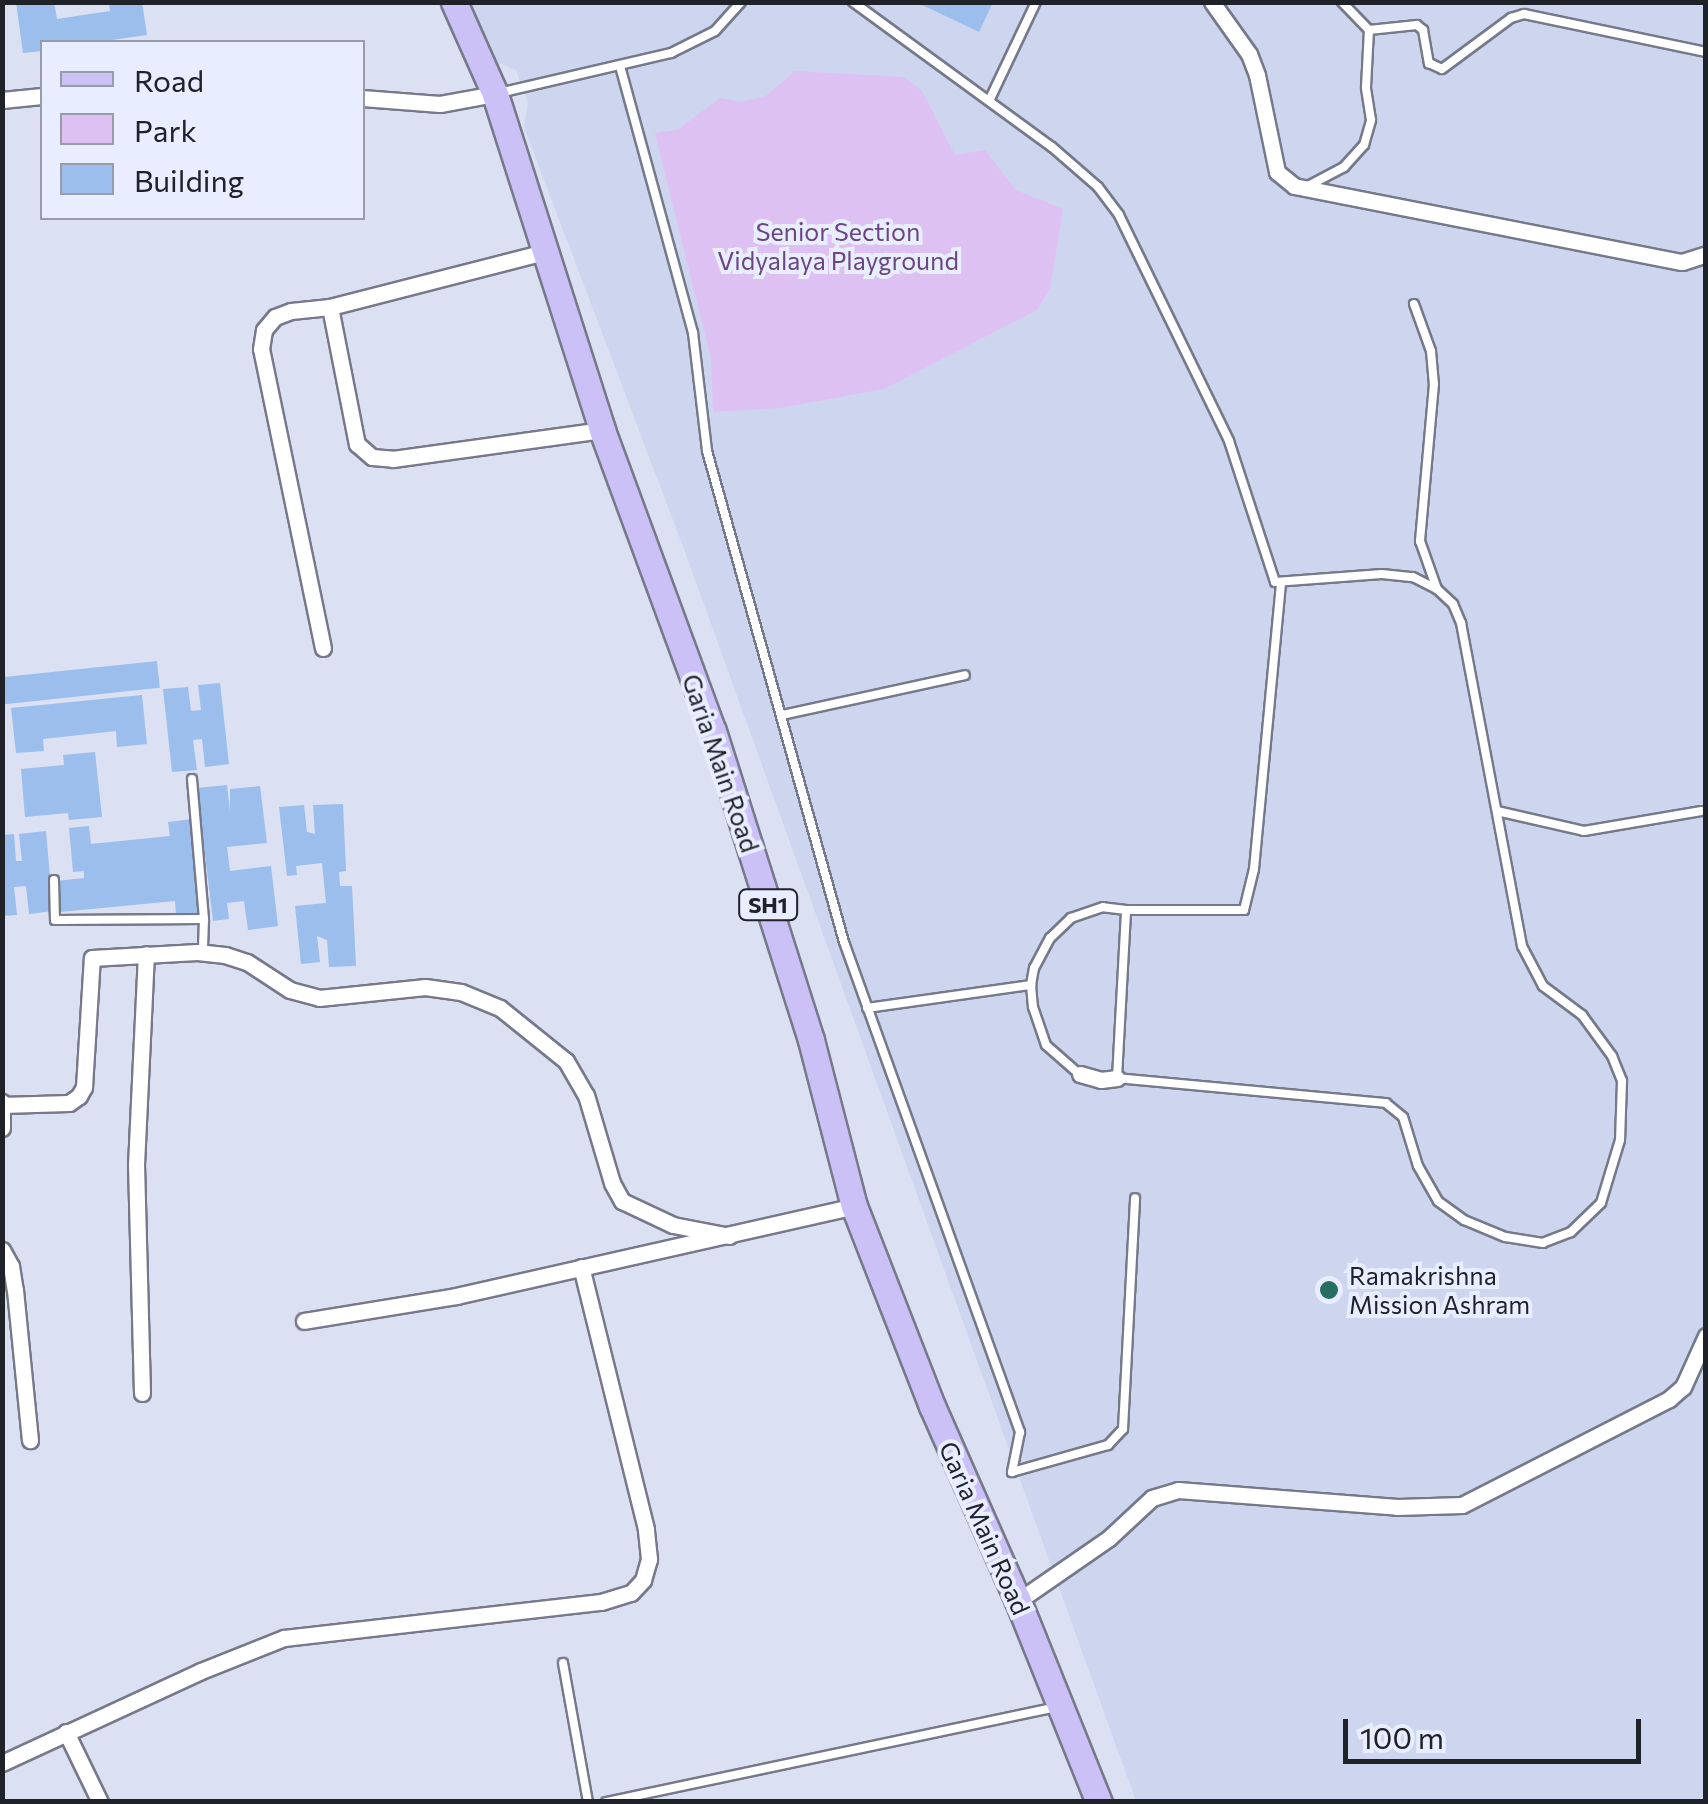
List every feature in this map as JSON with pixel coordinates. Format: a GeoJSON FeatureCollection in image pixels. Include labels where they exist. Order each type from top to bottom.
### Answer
{"type":"FeatureCollection","features":[{"type":"Feature","properties":{"kind":"main road","name":"Garia Main Road"},"geometry":{"type":"LineString","coordinates":[[454,2],[495,94],[602,430],[713,731],[811,1040],[854,1206],[932,1406],[1018,1601],[1099,1802]]}},
{"type":"Feature","properties":{"kind":"street"},"geometry":{"type":"LineString","coordinates":[[1212,2],[1236,33],[1258,75],[1277,172],[1294,186],[1682,262],[1706,254]]}},
{"type":"Feature","properties":{"kind":"street"},"geometry":{"type":"LineString","coordinates":[[365,98],[440,104],[495,94]]}},
{"type":"Feature","properties":{"kind":"street"},"geometry":{"type":"LineString","coordinates":[[2,100],[40,96]]}},
{"type":"Feature","properties":{"kind":"street"},"geometry":{"type":"LineString","coordinates":[[323,648],[261,349],[264,330],[275,317],[330,307],[544,252]]}},
{"type":"Feature","properties":{"kind":"street"},"geometry":{"type":"LineString","coordinates":[[330,307],[357,444],[372,457],[393,458],[602,430]]}},
{"type":"Feature","properties":{"kind":"street"},"geometry":{"type":"LineString","coordinates":[[2,1128],[3,1104],[69,1103],[84,1087],[92,958],[203,952],[247,962],[304,996],[426,987],[462,992],[500,1008],[536,1032],[577,1076],[612,1182],[622,1200],[672,1226],[729,1236]]}},
{"type":"Feature","properties":{"kind":"street"},"geometry":{"type":"LineString","coordinates":[[142,1394],[136,1164],[146,954]]}},
{"type":"Feature","properties":{"kind":"street"},"geometry":{"type":"LineString","coordinates":[[1080,1074],[1101,1080],[1117,1078]]}},
{"type":"Feature","properties":{"kind":"street"},"geometry":{"type":"LineString","coordinates":[[304,1321],[456,1296],[854,1206]]}},
{"type":"Feature","properties":{"kind":"street"},"geometry":{"type":"LineString","coordinates":[[2,1250],[11,1266],[15,1290],[30,1440]]}},
{"type":"Feature","properties":{"kind":"street"},"geometry":{"type":"LineString","coordinates":[[2,1762],[284,1638],[601,1602],[631,1594],[643,1580],[649,1559],[646,1530],[582,1267]]}},
{"type":"Feature","properties":{"kind":"street"},"geometry":{"type":"LineString","coordinates":[[1018,1601],[1109,1538],[1152,1498],[1178,1490],[1397,1508],[1462,1505],[1669,1399],[1683,1387],[1706,1336]]}},
{"type":"Feature","properties":{"kind":"street"},"geometry":{"type":"LineString","coordinates":[[66,1732],[100,1802]]}},
{"type":"Feature","properties":{"kind":"lane"},"geometry":{"type":"LineString","coordinates":[[495,94],[620,66],[696,42],[714,31],[741,2]]}},
{"type":"Feature","properties":{"kind":"lane"},"geometry":{"type":"LineString","coordinates":[[853,2],[1084,172],[1119,215],[1239,464],[1273,577],[1280,585],[1254,869],[1244,910],[1103,907],[1071,918],[1050,938],[1034,968],[1032,1006],[1046,1045],[1080,1074]]}},
{"type":"Feature","properties":{"kind":"lane"},"geometry":{"type":"LineString","coordinates":[[990,101],[1036,2]]}},
{"type":"Feature","properties":{"kind":"lane"},"geometry":{"type":"LineString","coordinates":[[1306,187],[1344,167],[1364,145],[1371,120],[1366,87],[1369,30],[1342,2]]}},
{"type":"Feature","properties":{"kind":"lane"},"geometry":{"type":"LineString","coordinates":[[1369,30],[1416,24],[1423,30],[1429,64],[1442,70],[1510,18],[1524,14],[1706,52]]}},
{"type":"Feature","properties":{"kind":"lane"},"geometry":{"type":"LineString","coordinates":[[620,66],[693,333],[707,451],[844,942],[1020,1432],[1012,1472],[1108,1445],[1123,1429],[1134,1198]]}},
{"type":"Feature","properties":{"kind":"lane"},"geometry":{"type":"LineString","coordinates":[[1414,304],[1431,351],[1434,384],[1420,541],[1438,589]]}},
{"type":"Feature","properties":{"kind":"lane"},"geometry":{"type":"LineString","coordinates":[[1126,910],[1117,1078],[1386,1102],[1403,1117],[1418,1166],[1438,1201],[1464,1220],[1505,1236],[1543,1243],[1571,1232],[1601,1203],[1611,1182],[1620,1140],[1622,1081],[1600,1035],[1544,986],[1531,968],[1516,923],[1461,623],[1454,604],[1438,589],[1413,577],[1382,574],[1280,585]]}},
{"type":"Feature","properties":{"kind":"lane"},"geometry":{"type":"LineString","coordinates":[[782,715],[964,675]]}},
{"type":"Feature","properties":{"kind":"lane"},"geometry":{"type":"LineString","coordinates":[[192,779],[204,919],[203,952]]}},
{"type":"Feature","properties":{"kind":"lane"},"geometry":{"type":"LineString","coordinates":[[1497,811],[1584,831],[1701,811]]}},
{"type":"Feature","properties":{"kind":"lane"},"geometry":{"type":"LineString","coordinates":[[54,880],[55,920],[204,919]]}},
{"type":"Feature","properties":{"kind":"lane"},"geometry":{"type":"LineString","coordinates":[[867,1008],[1031,985]]}},
{"type":"Feature","properties":{"kind":"lane"},"geometry":{"type":"LineString","coordinates":[[563,1664],[588,1802]]}},
{"type":"Feature","properties":{"kind":"lane"},"geometry":{"type":"LineString","coordinates":[[606,1802],[1061,1706]]}},
{"type":"Feature","properties":{"kind":"shaded area","name":"Ramakrishna Mission Ashram"},"geometry":{"type":"Polygon","coordinates":[[[467,3],[1705,3],[1705,1801],[1136,1801],[684,549],[524,127],[528,102],[516,70],[489,59],[467,3]]]}},
{"type":"Feature","properties":{"kind":"green space","name":"Senior Section Vidyalaya Playground"},"geometry":{"type":"Polygon","coordinates":[[[795,71],[904,77],[922,91],[955,155],[985,150],[1016,190],[1063,209],[1050,289],[1037,310],[884,389],[780,408],[713,412],[711,359],[655,133],[677,130],[720,98],[741,102],[766,96],[795,71]]]}},
{"type":"Feature","properties":{"kind":"building"},"geometry":{"type":"Polygon","coordinates":[[[16,2],[54,2],[57,19],[110,11],[109,2],[142,2],[147,35],[112,40],[40,40],[40,51],[23,53],[16,2]]]}},
{"type":"Feature","properties":{"kind":"building"},"geometry":{"type":"Polygon","coordinates":[[[916,2],[993,2],[979,32],[916,2]]]}},
{"type":"Feature","properties":{"kind":"building"},"geometry":{"type":"Polygon","coordinates":[[[157,661],[160,688],[5,704],[2,677],[157,661]]]}},
{"type":"Feature","properties":{"kind":"building"},"geometry":{"type":"Polygon","coordinates":[[[220,683],[229,764],[205,767],[202,739],[193,740],[197,770],[172,772],[163,689],[188,687],[191,711],[201,710],[198,685],[220,683]]]}},
{"type":"Feature","properties":{"kind":"building"},"geometry":{"type":"Polygon","coordinates":[[[142,695],[147,744],[117,747],[116,731],[43,739],[44,751],[16,753],[11,708],[142,695]]]}},
{"type":"Feature","properties":{"kind":"building"},"geometry":{"type":"Polygon","coordinates":[[[95,752],[102,817],[69,820],[68,813],[25,817],[21,769],[64,765],[63,755],[95,752]]]}},
{"type":"Feature","properties":{"kind":"building"},"geometry":{"type":"Polygon","coordinates":[[[227,785],[230,811],[230,789],[260,786],[267,843],[227,847],[230,871],[271,866],[278,926],[248,930],[244,901],[227,903],[229,919],[213,921],[197,788],[227,785]]]}},
{"type":"Feature","properties":{"kind":"building"},"geometry":{"type":"Polygon","coordinates":[[[343,804],[346,871],[339,872],[340,886],[352,886],[356,966],[329,967],[327,940],[317,936],[320,962],[301,964],[295,906],[326,903],[322,863],[296,866],[297,875],[287,876],[279,807],[304,805],[307,832],[315,834],[313,805],[343,804]]]}},
{"type":"Feature","properties":{"kind":"building"},"geometry":{"type":"Polygon","coordinates":[[[193,819],[200,914],[176,916],[175,901],[60,912],[56,881],[84,878],[84,871],[73,872],[69,828],[89,826],[91,844],[170,836],[168,822],[193,819]]]}},
{"type":"Feature","properties":{"kind":"building"},"geometry":{"type":"Polygon","coordinates":[[[46,831],[53,911],[29,914],[26,886],[14,887],[17,915],[2,916],[2,835],[14,834],[16,861],[22,861],[19,834],[46,831]]]}},
{"type":"Feature","properties":{"kind":"place","name":"Ramakrishna Mission Ashram"},"geometry":{"type":"Point","coordinates":[1329,1290]}}]}
